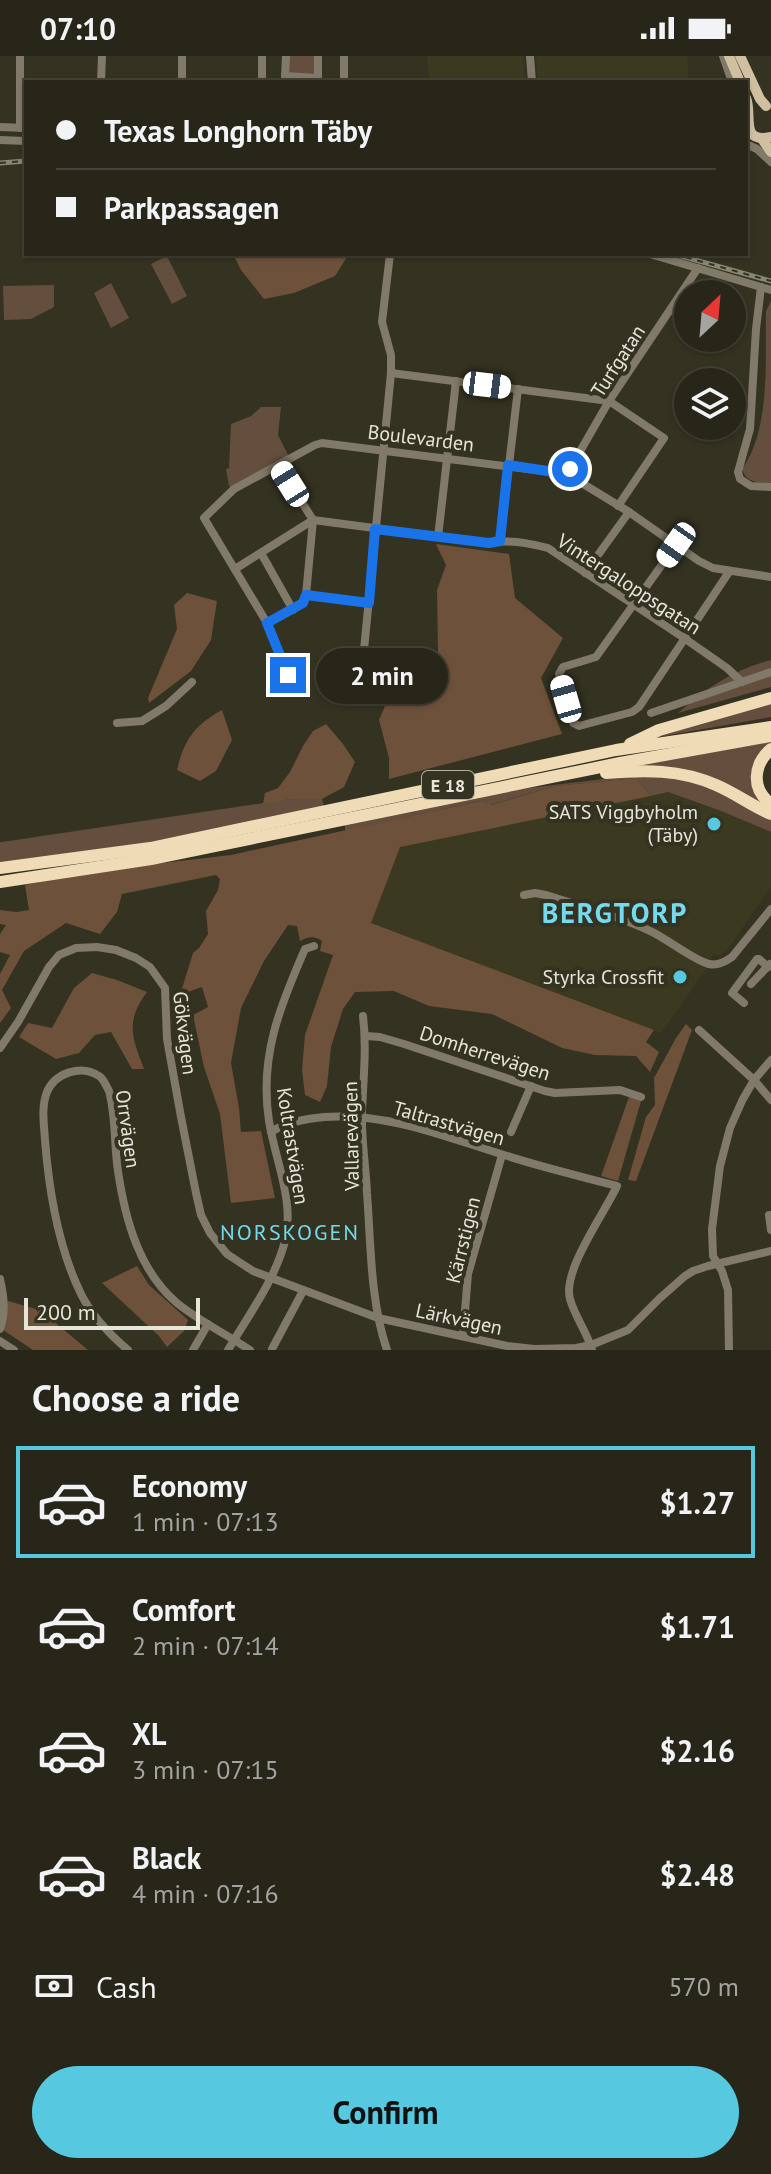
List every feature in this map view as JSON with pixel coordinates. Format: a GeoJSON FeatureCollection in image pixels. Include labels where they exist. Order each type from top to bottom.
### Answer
{"type":"FeatureCollection","features":[{"type":"Feature","properties":{"kind":"highway"},"geometry":{"type":"LineString","coordinates":[[616,750],[659,730],[767,699]]}},
{"type":"Feature","properties":{"kind":"highway","name":"E 18"},"geometry":{"type":"LineString","coordinates":[[0,868],[150,848],[616,750],[771,727]]}},
{"type":"Feature","properties":{"kind":"highway","name":"E 18"},"geometry":{"type":"LineString","coordinates":[[0,882],[151,859],[460,795],[771,736]]}},
{"type":"Feature","properties":{"kind":"highway"},"geometry":{"type":"LineString","coordinates":[[771,749],[762,759],[756,774],[759,785],[771,801]]}},
{"type":"Feature","properties":{"kind":"highway"},"geometry":{"type":"LineString","coordinates":[[460,795],[588,774],[664,770],[695,776],[771,814]]}},
{"type":"Feature","properties":{"kind":"main road"},"geometry":{"type":"LineString","coordinates":[[726,56],[739,80]]}},
{"type":"Feature","properties":{"kind":"main road"},"geometry":{"type":"LineString","coordinates":[[740,56],[760,99],[768,107]]}},
{"type":"Feature","properties":{"kind":"main road"},"geometry":{"type":"LineString","coordinates":[[748,119],[759,107],[768,107]]}},
{"type":"Feature","properties":{"kind":"main road"},"geometry":{"type":"LineString","coordinates":[[756,138],[771,152]]}},
{"type":"Feature","properties":{"kind":"street"},"geometry":{"type":"LineString","coordinates":[[0,127],[23,128],[20,56]]}},
{"type":"Feature","properties":{"kind":"street"},"geometry":{"type":"LineString","coordinates":[[101,80],[102,56]]}},
{"type":"Feature","properties":{"kind":"street"},"geometry":{"type":"LineString","coordinates":[[182,56],[182,80]]}},
{"type":"Feature","properties":{"kind":"street"},"geometry":{"type":"LineString","coordinates":[[262,56],[262,80]]}},
{"type":"Feature","properties":{"kind":"street"},"geometry":{"type":"LineString","coordinates":[[286,56],[285,76],[318,78],[318,56]]}},
{"type":"Feature","properties":{"kind":"street"},"geometry":{"type":"LineString","coordinates":[[344,56],[344,80]]}},
{"type":"Feature","properties":{"kind":"street"},"geometry":{"type":"LineString","coordinates":[[530,56],[532,80]]}},
{"type":"Feature","properties":{"kind":"street"},"geometry":{"type":"LineString","coordinates":[[726,56],[732,80]]}},
{"type":"Feature","properties":{"kind":"street"},"geometry":{"type":"LineString","coordinates":[[756,138],[757,149],[771,162]]}},
{"type":"Feature","properties":{"kind":"street"},"geometry":{"type":"LineString","coordinates":[[0,141],[24,141]]}},
{"type":"Feature","properties":{"kind":"street"},"geometry":{"type":"LineString","coordinates":[[363,660],[391,373],[391,355],[382,322],[390,256]]}},
{"type":"Feature","properties":{"kind":"street"},"geometry":{"type":"LineString","coordinates":[[657,256],[766,288],[756,329],[750,429],[738,472],[740,479],[751,486],[771,487]]}},
{"type":"Feature","properties":{"kind":"street","name":"Turfgatan"},"geometry":{"type":"LineString","coordinates":[[567,474],[609,401],[698,268]]}},
{"type":"Feature","properties":{"kind":"street"},"geometry":{"type":"LineString","coordinates":[[391,373],[609,401],[664,438],[618,506]]}},
{"type":"Feature","properties":{"kind":"street"},"geometry":{"type":"LineString","coordinates":[[438,537],[456,381]]}},
{"type":"Feature","properties":{"kind":"street"},"geometry":{"type":"LineString","coordinates":[[500,541],[518,389]]}},
{"type":"Feature","properties":{"kind":"street","name":"Boulevarden"},"geometry":{"type":"LineString","coordinates":[[235,569],[204,518],[234,489],[322,443],[567,474],[713,568],[771,577]]}},
{"type":"Feature","properties":{"kind":"street"},"geometry":{"type":"LineString","coordinates":[[267,623],[303,603],[313,520],[279,466]]}},
{"type":"Feature","properties":{"kind":"street"},"geometry":{"type":"LineString","coordinates":[[585,573],[629,512]]}},
{"type":"Feature","properties":{"kind":"street"},"geometry":{"type":"LineString","coordinates":[[288,675],[267,623],[235,569],[313,520]]}},
{"type":"Feature","properties":{"kind":"street","name":"Vintergaloppsgatan"},"geometry":{"type":"LineString","coordinates":[[313,520],[548,548],[684,638],[742,682]]}},
{"type":"Feature","properties":{"kind":"street"},"geometry":{"type":"LineString","coordinates":[[676,545],[596,657],[563,667],[559,674],[573,723],[579,726],[632,712],[639,707],[729,572]]}},
{"type":"Feature","properties":{"kind":"street"},"geometry":{"type":"LineString","coordinates":[[261,553],[293,610]]}},
{"type":"Feature","properties":{"kind":"street"},"geometry":{"type":"LineString","coordinates":[[306,595],[369,603]]}},
{"type":"Feature","properties":{"kind":"street"},"geometry":{"type":"LineString","coordinates":[[651,713],[771,672]]}},
{"type":"Feature","properties":{"kind":"street"},"geometry":{"type":"LineString","coordinates":[[117,723],[142,721],[166,706],[192,682]]}},
{"type":"Feature","properties":{"kind":"street"},"geometry":{"type":"LineString","coordinates":[[524,895],[546,895],[617,917],[649,930],[706,964],[719,963],[732,957],[771,909]]}},
{"type":"Feature","properties":{"kind":"street","name":"Koltrastvägen"},"geometry":{"type":"LineString","coordinates":[[228,1350],[281,1257],[288,1220],[284,1183],[271,1132],[266,1079],[281,1002],[305,949],[314,946]]}},
{"type":"Feature","properties":{"kind":"street","name":"Gökvägen"},"geometry":{"type":"LineString","coordinates":[[0,1048],[59,955],[76,948],[97,947],[116,950],[150,967],[165,988],[167,1039],[201,1215],[210,1233],[227,1254],[253,1271],[271,1276]]}},
{"type":"Feature","properties":{"kind":"street"},"geometry":{"type":"LineString","coordinates":[[744,1003],[732,993],[743,976],[757,959],[770,965],[751,984]]}},
{"type":"Feature","properties":{"kind":"street","name":"Vallarevägen"},"geometry":{"type":"LineString","coordinates":[[363,1016],[366,1036],[362,1116],[378,1318],[387,1350]]}},
{"type":"Feature","properties":{"kind":"street"},"geometry":{"type":"LineString","coordinates":[[699,1030],[754,1080],[771,1100]]}},
{"type":"Feature","properties":{"kind":"street","name":"Domherrevägen"},"geometry":{"type":"LineString","coordinates":[[366,1036],[404,1044],[555,1093],[620,1090],[641,1097]]}},
{"type":"Feature","properties":{"kind":"street"},"geometry":{"type":"LineString","coordinates":[[729,1350],[728,1290],[712,1249],[717,1186],[730,1128],[742,1100],[771,1060]]}},
{"type":"Feature","properties":{"kind":"street","name":"Orrvägen"},"geometry":{"type":"LineString","coordinates":[[128,1350],[110,1335],[82,1296],[52,1203],[43,1111],[48,1090],[57,1078],[70,1072],[87,1071],[99,1076],[109,1091],[121,1191],[132,1232],[153,1278],[176,1302],[250,1350]]}},
{"type":"Feature","properties":{"kind":"street"},"geometry":{"type":"LineString","coordinates":[[511,1132],[531,1086]]}},
{"type":"Feature","properties":{"kind":"street","name":"Taltrastvägen"},"geometry":{"type":"LineString","coordinates":[[271,1132],[307,1119],[362,1116],[436,1133],[502,1155],[617,1186],[582,1249],[569,1282],[572,1306],[592,1348]]}},
{"type":"Feature","properties":{"kind":"street","name":"Kärrstigen"},"geometry":{"type":"LineString","coordinates":[[463,1335],[468,1274],[502,1155]]}},
{"type":"Feature","properties":{"kind":"street"},"geometry":{"type":"LineString","coordinates":[[769,1215],[771,1230]]}},
{"type":"Feature","properties":{"kind":"street","name":"Lärkvägen"},"geometry":{"type":"LineString","coordinates":[[271,1276],[378,1318],[517,1348],[592,1348],[628,1330],[685,1276],[702,1267],[771,1251]]}},
{"type":"Feature","properties":{"kind":"street"},"geometry":{"type":"LineString","coordinates":[[0,1279],[4,1297],[0,1329]]}},
{"type":"Feature","properties":{"kind":"street"},"geometry":{"type":"LineString","coordinates":[[272,1349],[303,1291]]}},
{"type":"Feature","properties":{"kind":"street"},"geometry":{"type":"LineString","coordinates":[[193,1350],[208,1324]]}},
{"type":"Feature","properties":{"kind":"street"},"geometry":{"type":"LineString","coordinates":[[0,1341],[14,1350]]}},
{"type":"Feature","properties":{"kind":"shaded area"},"geometry":{"type":"Polygon","coordinates":[[[282,56],[322,56],[322,80],[282,80],[282,56]]]}},
{"type":"Feature","properties":{"kind":"shaded area"},"geometry":{"type":"Polygon","coordinates":[[[427,56],[523,56],[525,80],[429,80],[427,56]]]}},
{"type":"Feature","properties":{"kind":"shaded area"},"geometry":{"type":"Polygon","coordinates":[[[536,56],[687,56],[689,80],[538,80],[536,56]]]}},
{"type":"Feature","properties":{"kind":"shaded area"},"geometry":{"type":"Polygon","coordinates":[[[167,256],[187,296],[172,304],[151,264],[167,256]]]}},
{"type":"Feature","properties":{"kind":"shaded area"},"geometry":{"type":"Polygon","coordinates":[[[234,256],[348,256],[335,276],[294,293],[264,299],[234,256]]]}},
{"type":"Feature","properties":{"kind":"shaded area"},"geometry":{"type":"Polygon","coordinates":[[[111,283],[129,318],[111,328],[94,293],[111,283]]]}},
{"type":"Feature","properties":{"kind":"shaded area"},"geometry":{"type":"Polygon","coordinates":[[[54,285],[54,307],[31,319],[4,320],[3,286],[54,285]]]}},
{"type":"Feature","properties":{"kind":"shaded area"},"geometry":{"type":"Polygon","coordinates":[[[771,301],[771,483],[766,483],[750,480],[742,469],[758,434],[762,414],[766,311],[771,301]]]}},
{"type":"Feature","properties":{"kind":"shaded area"},"geometry":{"type":"Polygon","coordinates":[[[261,407],[281,407],[278,435],[290,459],[234,489],[229,486],[226,469],[229,468],[231,424],[251,416],[261,407]]]}},
{"type":"Feature","properties":{"kind":"shaded area"},"geometry":{"type":"Polygon","coordinates":[[[436,544],[509,554],[515,598],[563,638],[541,678],[562,734],[389,779],[389,758],[379,720],[393,687],[422,680],[438,653],[437,590],[446,565],[436,544]]]}},
{"type":"Feature","properties":{"kind":"shaded area"},"geometry":{"type":"Polygon","coordinates":[[[187,593],[217,601],[211,640],[191,671],[149,703],[148,698],[177,629],[174,605],[187,593]]]}},
{"type":"Feature","properties":{"kind":"shaded area"},"geometry":{"type":"Polygon","coordinates":[[[771,660],[771,687],[678,713],[722,680],[771,660]]]}},
{"type":"Feature","properties":{"kind":"shaded area"},"geometry":{"type":"Polygon","coordinates":[[[771,704],[771,717],[653,738],[694,722],[771,704]]]}},
{"type":"Feature","properties":{"kind":"shaded area"},"geometry":{"type":"Polygon","coordinates":[[[222,710],[232,740],[216,771],[200,781],[177,770],[192,734],[222,710]]]}},
{"type":"Feature","properties":{"kind":"shaded area"},"geometry":{"type":"Polygon","coordinates":[[[326,724],[355,762],[344,787],[322,799],[290,799],[263,804],[265,793],[278,788],[313,731],[326,724]]]}},
{"type":"Feature","properties":{"kind":"shaded area"},"geometry":{"type":"Polygon","coordinates":[[[771,742],[756,758],[751,774],[755,790],[766,806],[639,767],[639,765],[771,742]]]}},
{"type":"Feature","properties":{"kind":"shaded area"},"geometry":{"type":"Polygon","coordinates":[[[637,775],[683,780],[710,788],[771,820],[771,832],[668,792],[651,796],[636,778],[555,786],[490,805],[480,801],[345,831],[345,824],[512,790],[637,775]]]}},
{"type":"Feature","properties":{"kind":"shaded area"},"geometry":{"type":"Polygon","coordinates":[[[636,778],[651,796],[400,847],[371,923],[654,1030],[646,1042],[659,1052],[650,1072],[636,1056],[595,1055],[562,1048],[492,1014],[429,1006],[394,991],[355,992],[343,1009],[331,1047],[327,1086],[320,1102],[305,1095],[302,1070],[305,1035],[333,955],[320,951],[322,941],[316,938],[300,941],[297,926],[288,925],[264,961],[241,1008],[231,1063],[241,1132],[261,1131],[275,1198],[231,1203],[220,1114],[204,1067],[193,1015],[208,1007],[202,987],[180,995],[193,953],[208,934],[206,911],[218,890],[220,879],[216,875],[122,894],[117,912],[100,934],[66,923],[24,951],[2,990],[11,1008],[0,1023],[0,974],[10,955],[0,952],[0,934],[6,925],[0,924],[0,910],[29,910],[25,885],[85,872],[231,855],[481,801],[491,805],[555,786],[636,778]]]}},
{"type":"Feature","properties":{"kind":"shaded area"},"geometry":{"type":"Polygon","coordinates":[[[667,792],[771,832],[771,887],[727,950],[721,955],[712,955],[706,970],[661,1033],[370,923],[399,847],[667,792]]]}},
{"type":"Feature","properties":{"kind":"shaded area"},"geometry":{"type":"Polygon","coordinates":[[[290,799],[322,799],[324,807],[129,846],[0,862],[0,842],[290,799]]]}},
{"type":"Feature","properties":{"kind":"shaded area"},"geometry":{"type":"Polygon","coordinates":[[[92,973],[147,992],[133,1021],[136,1048],[144,1069],[132,1069],[111,1032],[95,1035],[79,1053],[56,1059],[19,1037],[28,1023],[52,1028],[74,988],[92,973]]]}},
{"type":"Feature","properties":{"kind":"shaded area"},"geometry":{"type":"Polygon","coordinates":[[[686,1024],[692,1030],[636,1181],[628,1180],[646,1117],[655,1105],[654,1078],[686,1024]]]}},
{"type":"Feature","properties":{"kind":"shaded area"},"geometry":{"type":"Polygon","coordinates":[[[629,1097],[641,1101],[618,1181],[601,1176],[629,1097]]]}},
{"type":"Feature","properties":{"kind":"shaded area"},"geometry":{"type":"Polygon","coordinates":[[[137,1266],[149,1285],[188,1320],[184,1331],[167,1347],[102,1283],[137,1266]]]}},
{"type":"Feature","properties":{"kind":"shaded area"},"geometry":{"type":"Polygon","coordinates":[[[8,1301],[40,1310],[88,1350],[33,1350],[0,1328],[8,1301]]]}},
{"type":"Feature","properties":{"kind":"railway"},"geometry":{"type":"LineString","coordinates":[[0,163],[24,161]]}},
{"type":"Feature","properties":{"kind":"railway"},"geometry":{"type":"LineString","coordinates":[[681,256],[771,281]]}},
{"type":"Feature","properties":{"kind":"place","name":"SATS Viggbyholm (Täby)"},"geometry":{"type":"Point","coordinates":[714,824]}},
{"type":"Feature","properties":{"kind":"place","name":"Styrka Crossfit"},"geometry":{"type":"Point","coordinates":[680,977]}},
{"type":"Feature","properties":{"kind":"district","name":"BERGTORP"},"geometry":{"type":"Point","coordinates":[615,912]}},
{"type":"Feature","properties":{"kind":"district","name":"NORSKOGEN"},"geometry":{"type":"Point","coordinates":[290,1232]}},
{"type":"Feature","properties":{"kind":"route"},"geometry":{"type":"LineString","coordinates":[[288,675],[267,623],[303,603],[306,595],[369,603],[375,529],[489,543],[500,541],[508,465],[567,474],[570,469]]}}]}
